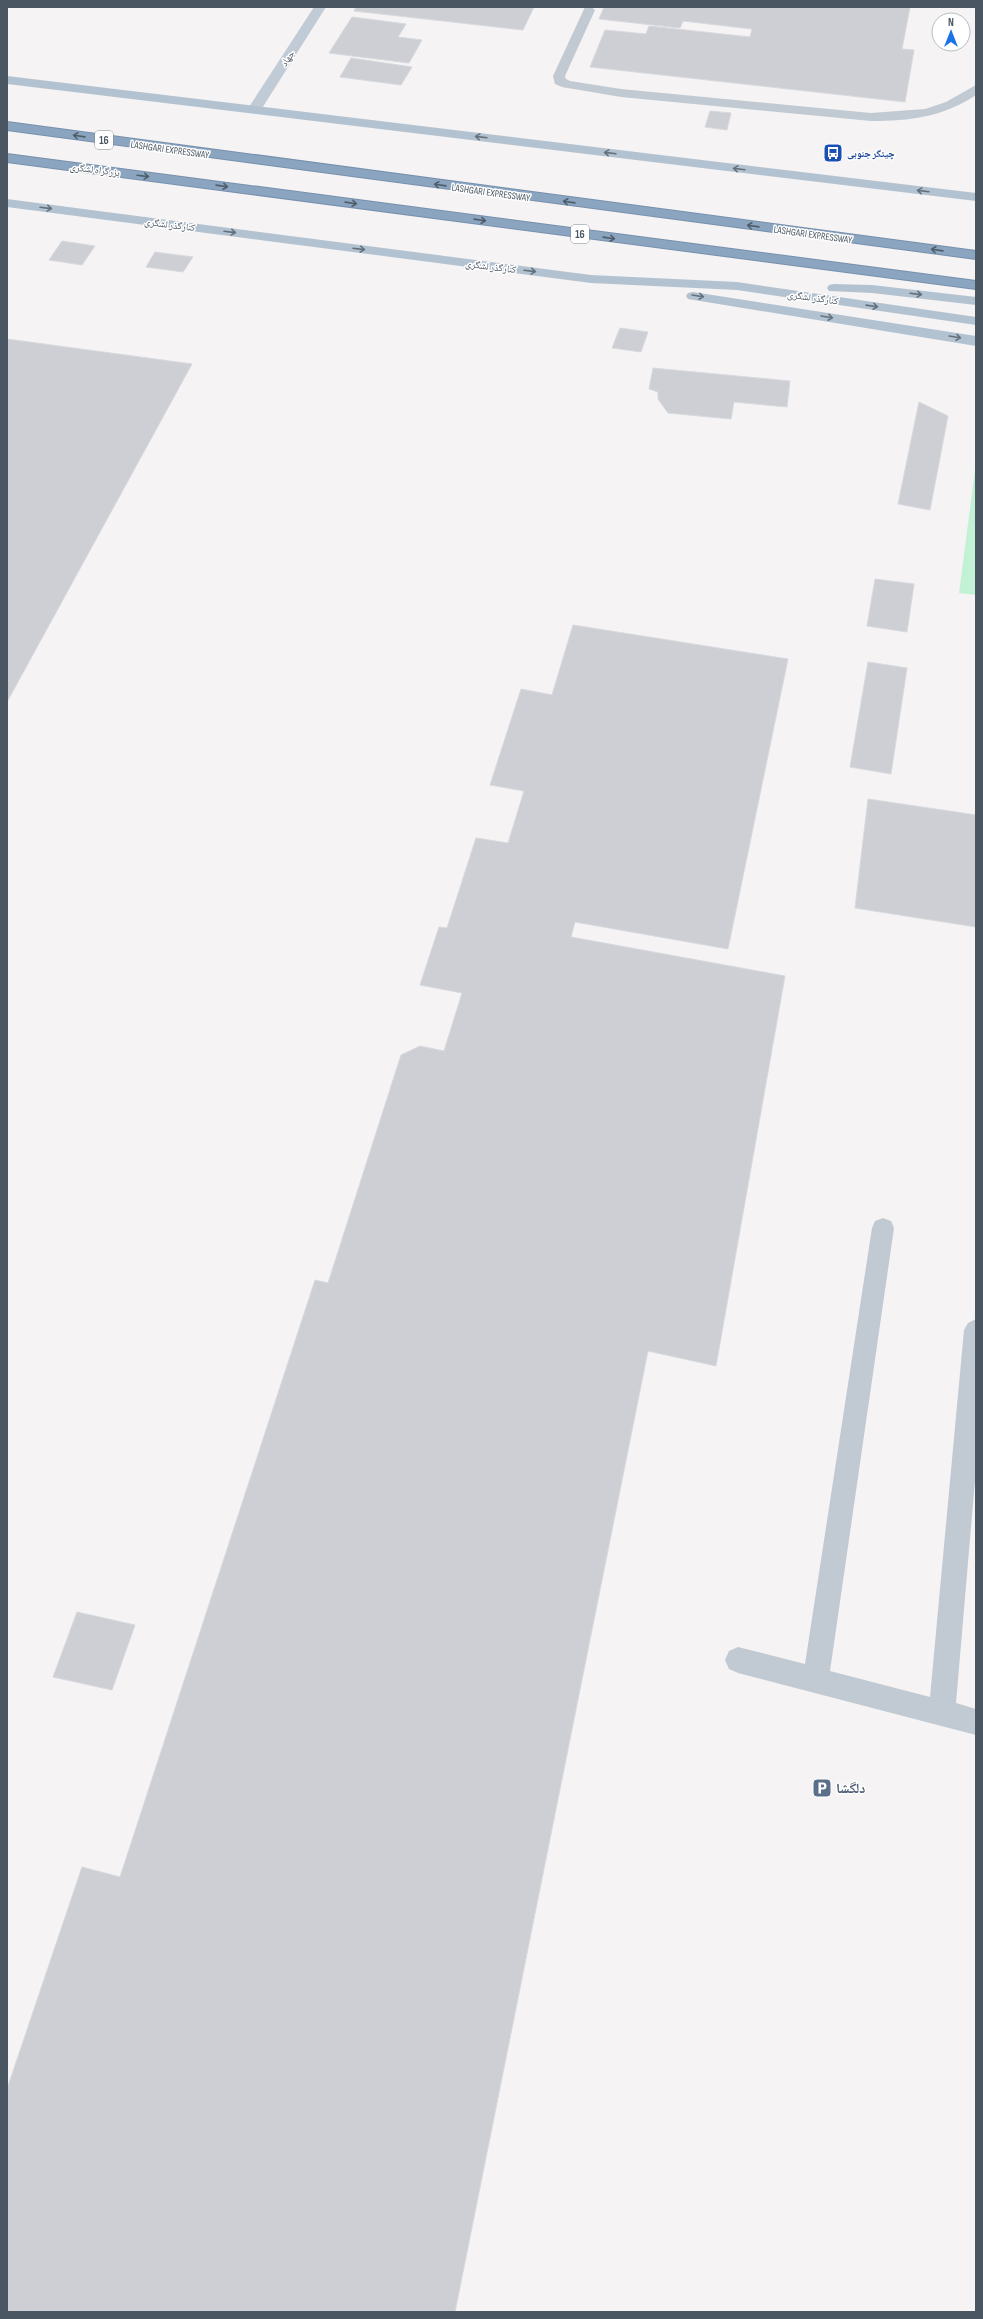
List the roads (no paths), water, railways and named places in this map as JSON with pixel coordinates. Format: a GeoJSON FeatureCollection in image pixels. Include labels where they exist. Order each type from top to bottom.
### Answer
{"type":"FeatureCollection","features":[{"type":"Feature","properties":{"kind":"highway","name":"LASHGARI EXPRESSWAY"},"geometry":{"type":"LineString","coordinates":[[7,126],[976,256]]}},
{"type":"Feature","properties":{"kind":"highway","name":"بزرگراه لشگری"},"geometry":{"type":"LineString","coordinates":[[7,158],[976,285]]}},
{"type":"Feature","properties":{"kind":"main road"},"geometry":{"type":"LineString","coordinates":[[7,80],[947,194],[976,196]]}},
{"type":"Feature","properties":{"kind":"main road"},"geometry":{"type":"LineString","coordinates":[[760,171],[891,201]]}},
{"type":"Feature","properties":{"kind":"main road","name":"کنارگذر لشگری"},"geometry":{"type":"LineString","coordinates":[[7,203],[591,279],[737,286],[976,321]]}},
{"type":"Feature","properties":{"kind":"main road"},"geometry":{"type":"LineString","coordinates":[[591,279],[976,341]]}},
{"type":"Feature","properties":{"kind":"main road"},"geometry":{"type":"LineString","coordinates":[[737,286],[872,289],[976,301]]}},
{"type":"Feature","properties":{"kind":"street","name":"جهاد"},"geometry":{"type":"LineString","coordinates":[[254,110],[320,7]]}},
{"type":"Feature","properties":{"kind":"lane"},"geometry":{"type":"LineString","coordinates":[[589,10],[559,76],[560,81],[567,84],[621,93],[871,117],[904,117],[941,111],[976,89]]}},
{"type":"Feature","properties":{"kind":"lane"},"geometry":{"type":"LineString","coordinates":[[816,1680],[883,1228]]}},
{"type":"Feature","properties":{"kind":"lane"},"geometry":{"type":"LineString","coordinates":[[942,1713],[976,1330]]}},
{"type":"Feature","properties":{"kind":"lane"},"geometry":{"type":"LineString","coordinates":[[738,1660],[976,1722]]}},
{"type":"Feature","properties":{"kind":"place","name":"چیتگر جنوبی"},"geometry":{"type":"Point","coordinates":[833,153]}},
{"type":"Feature","properties":{"kind":"place","name":"دلگشا"},"geometry":{"type":"Point","coordinates":[822,1788]}}]}
